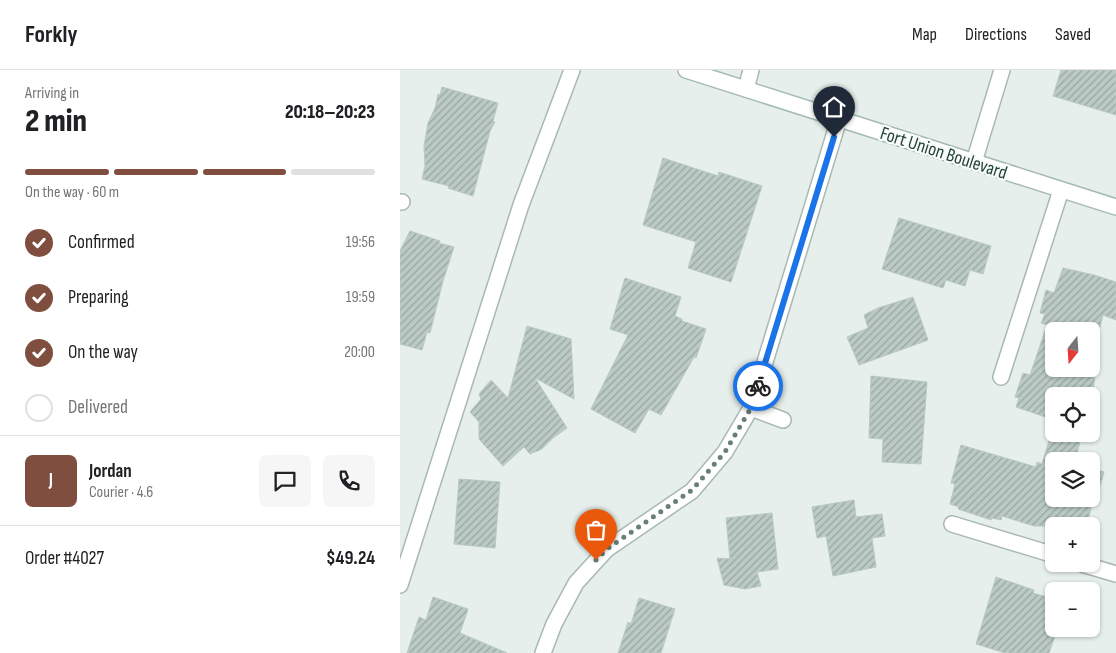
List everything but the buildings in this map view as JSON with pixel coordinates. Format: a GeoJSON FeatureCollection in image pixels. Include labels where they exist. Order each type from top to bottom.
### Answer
{"type":"FeatureCollection","features":[{"type":"Feature","properties":{"kind":"street"},"geometry":{"type":"LineString","coordinates":[[400,585],[521,205],[572,70]]}},
{"type":"Feature","properties":{"kind":"street","name":"Fort Union Boulevard"},"geometry":{"type":"LineString","coordinates":[[686,70],[1116,207]]}},
{"type":"Feature","properties":{"kind":"street"},"geometry":{"type":"LineString","coordinates":[[746,89],[751,70]]}},
{"type":"Feature","properties":{"kind":"street"},"geometry":{"type":"LineString","coordinates":[[974,162],[1002,70]]}},
{"type":"Feature","properties":{"kind":"street"},"geometry":{"type":"LineString","coordinates":[[543,653],[554,624],[576,583],[607,549],[692,490],[725,452],[751,408],[839,119]]}},
{"type":"Feature","properties":{"kind":"street"},"geometry":{"type":"LineString","coordinates":[[1000,377],[1061,190]]}},
{"type":"Feature","properties":{"kind":"street"},"geometry":{"type":"LineString","coordinates":[[751,408],[784,420]]}},
{"type":"Feature","properties":{"kind":"street"},"geometry":{"type":"LineString","coordinates":[[952,524],[1045,552]]}},
{"type":"Feature","properties":{"kind":"street"},"geometry":{"type":"LineString","coordinates":[[586,527],[607,549]]}},
{"type":"Feature","properties":{"kind":"street"},"geometry":{"type":"LineString","coordinates":[[1100,569],[1116,574]]}},
{"type":"Feature","properties":{"kind":"way so far"},"geometry":{"type":"LineString","coordinates":[[596,560],[607,549],[692,490],[725,452],[751,408],[758,386]]}},
{"type":"Feature","properties":{"kind":"route"},"geometry":{"type":"LineString","coordinates":[[758,386],[834,137]]}}]}
